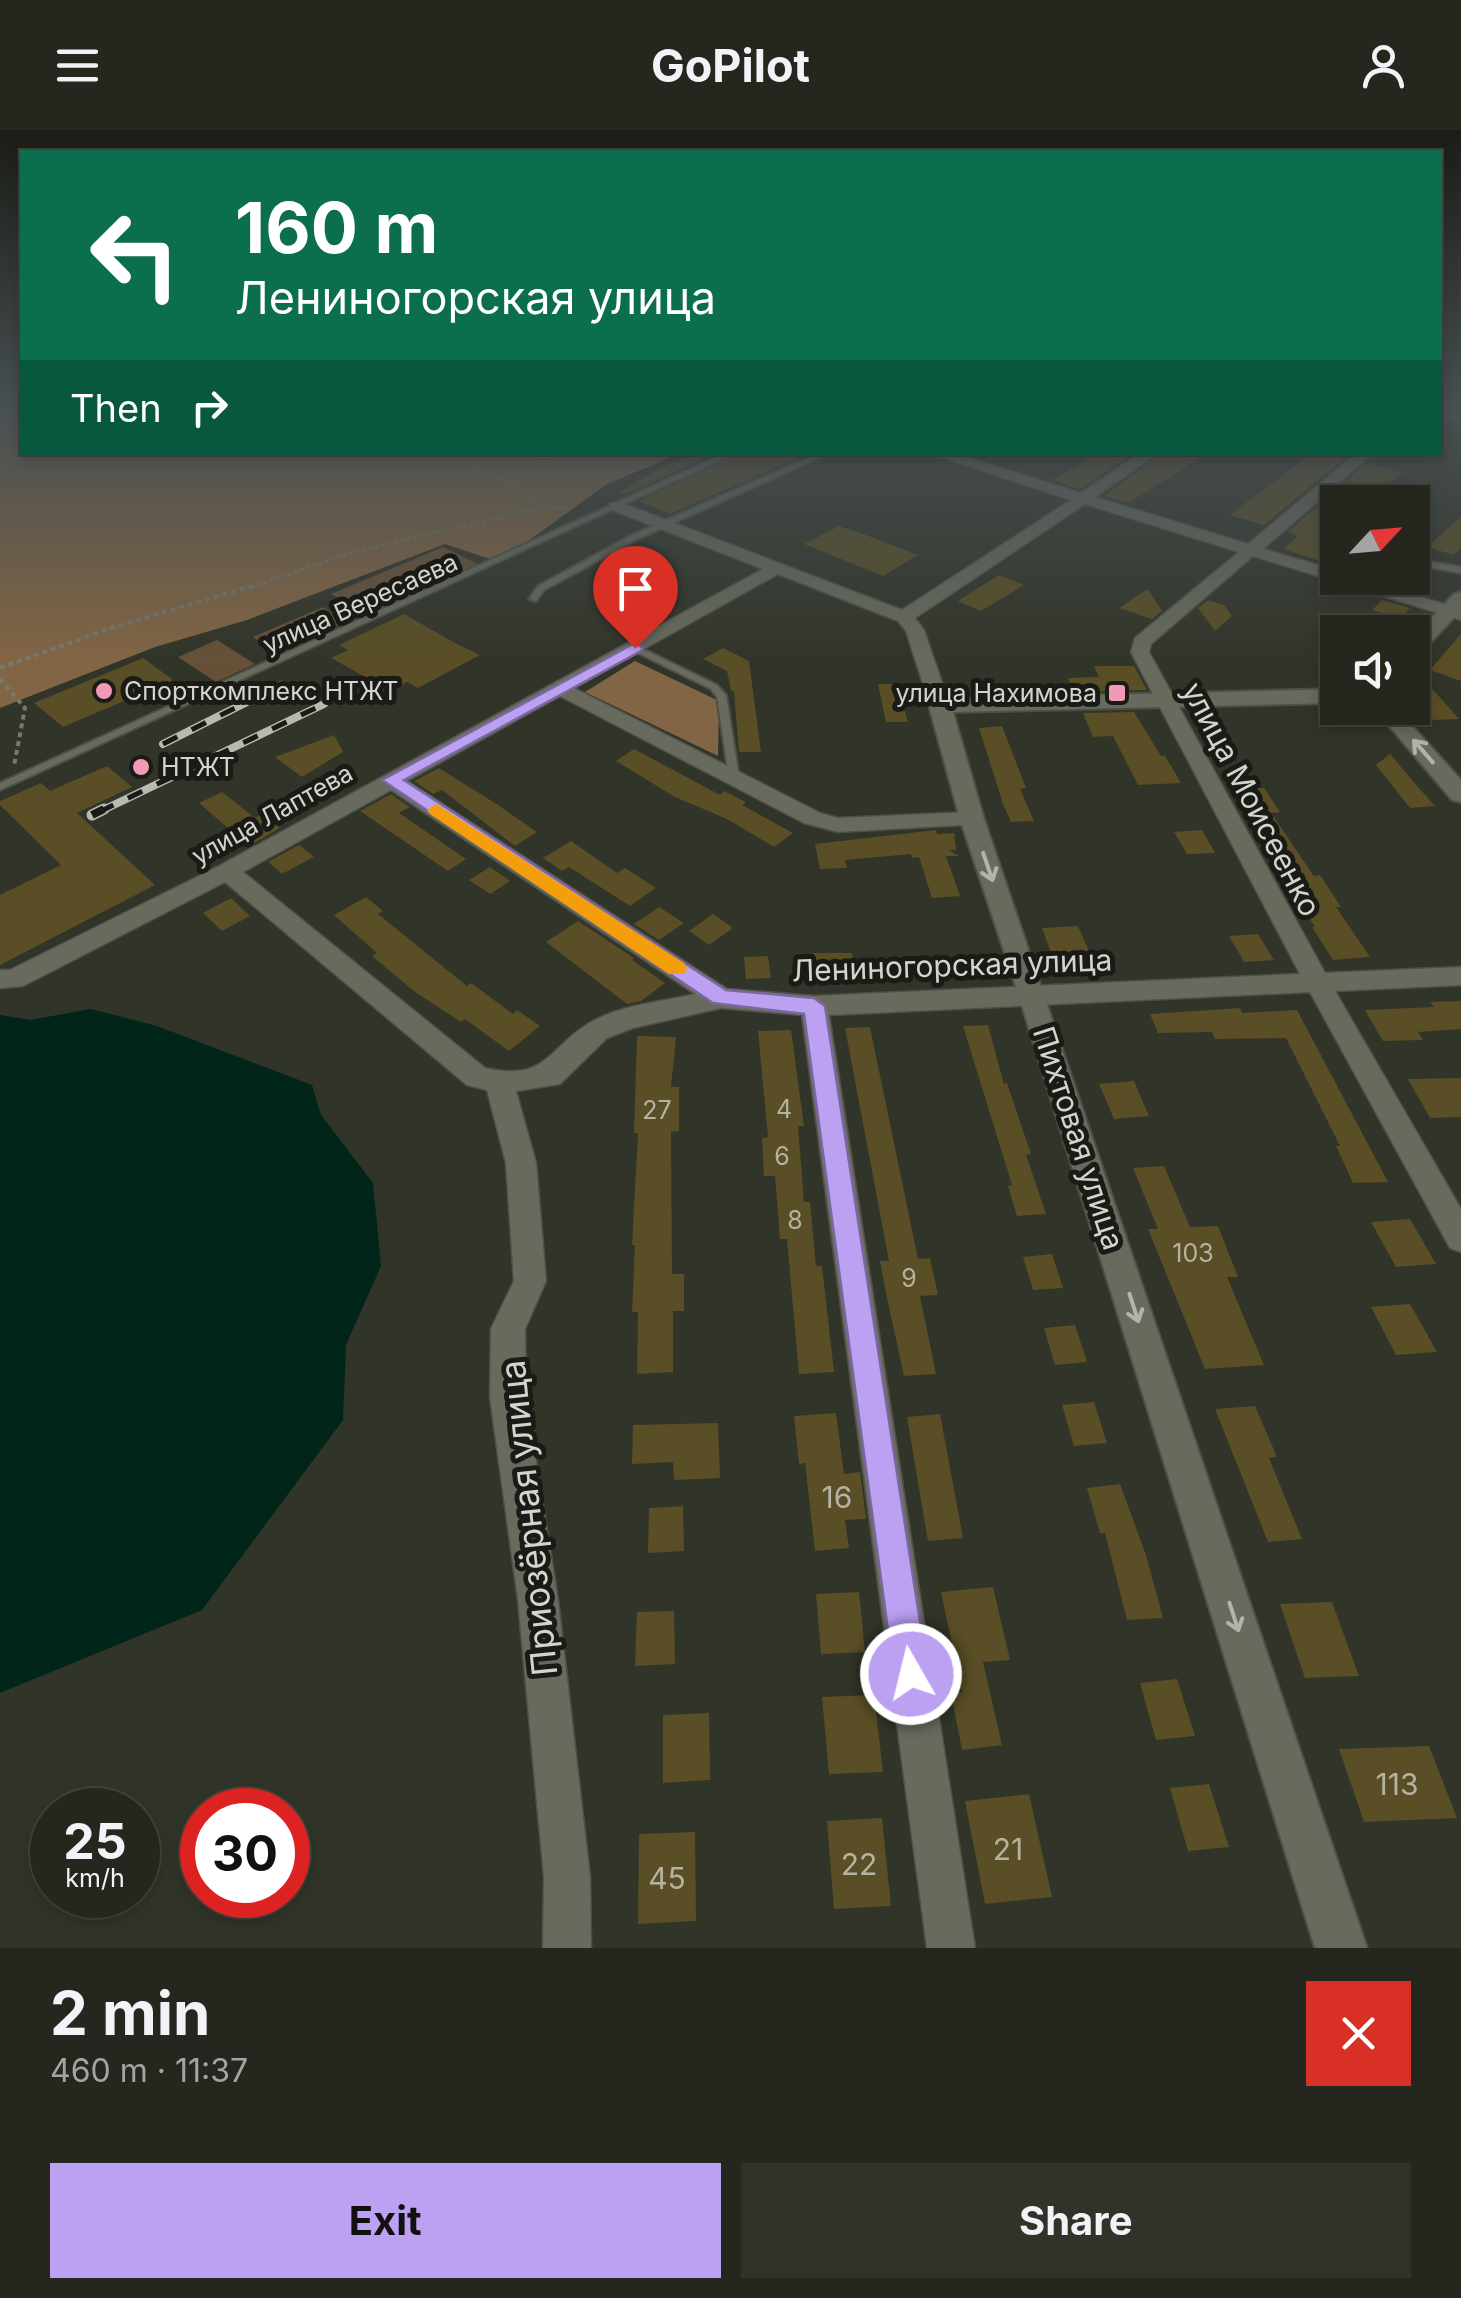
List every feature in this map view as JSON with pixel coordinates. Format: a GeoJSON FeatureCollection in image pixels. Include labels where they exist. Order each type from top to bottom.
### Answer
{"type":"FeatureCollection","features":[{"type":"Feature","properties":{"kind":"street"},"geometry":{"type":"LineString","coordinates":[[1065,495],[1456,608]]}},
{"type":"Feature","properties":{"kind":"street"},"geometry":{"type":"LineString","coordinates":[[616,506],[904,616],[1089,495]]}},
{"type":"Feature","properties":{"kind":"street","name":"улица Моисеенко"},"geometry":{"type":"LineString","coordinates":[[1315,495],[1142,642],[1140,652],[1317,982],[1461,1238]]}},
{"type":"Feature","properties":{"kind":"street","name":"улица Лаптева"},"geometry":{"type":"LineString","coordinates":[[0,979],[14,979],[227,871],[775,569]]}},
{"type":"Feature","properties":{"kind":"street"},"geometry":{"type":"LineString","coordinates":[[1430,633],[1456,608]]}},
{"type":"Feature","properties":{"kind":"street","name":"Пихтовая улица"},"geometry":{"type":"LineString","coordinates":[[904,616],[916,630],[972,820],[1033,996],[1341,1948]]}},
{"type":"Feature","properties":{"kind":"street"},"geometry":{"type":"LineString","coordinates":[[558,687],[812,818],[838,825],[972,820]]}},
{"type":"Feature","properties":{"kind":"street"},"geometry":{"type":"LineString","coordinates":[[940,706],[1320,697]]}},
{"type":"Feature","properties":{"kind":"street"},"geometry":{"type":"LineString","coordinates":[[1400,725],[1461,795]]}},
{"type":"Feature","properties":{"kind":"street","name":"Лениногорская улица"},"geometry":{"type":"LineString","coordinates":[[391,780],[721,998],[814,1006],[1461,976]]}},
{"type":"Feature","properties":{"kind":"street"},"geometry":{"type":"LineString","coordinates":[[227,871],[477,1077],[500,1082],[550,1076],[597,1031],[628,1019],[721,998]]}},
{"type":"Feature","properties":{"kind":"street"},"geometry":{"type":"LineString","coordinates":[[814,1006],[950,1948]]}},
{"type":"Feature","properties":{"kind":"street","name":"Приозёрная улица"},"geometry":{"type":"LineString","coordinates":[[500,1082],[521,1163],[530,1281],[508,1329],[508,1397],[540,1620],[567,1877],[567,1948]]}},
{"type":"Feature","properties":{"kind":"lane","name":"улица Вересаева"},"geometry":{"type":"LineString","coordinates":[[6,785],[641,495]]}},
{"type":"Feature","properties":{"kind":"lane"},"geometry":{"type":"LineString","coordinates":[[532,599],[541,588],[637,536],[735,495]]}},
{"type":"Feature","properties":{"kind":"lane"},"geometry":{"type":"LineString","coordinates":[[1430,565],[1461,570]]}},
{"type":"Feature","properties":{"kind":"lane"},"geometry":{"type":"LineString","coordinates":[[635,648],[714,687],[722,697],[734,777]]}},
{"type":"Feature","properties":{"kind":"lane"},"geometry":{"type":"LineString","coordinates":[[0,773],[6,785]]}},
{"type":"Feature","properties":{"kind":"path"},"geometry":{"type":"LineString","coordinates":[[525,495],[542,507]]}},
{"type":"Feature","properties":{"kind":"path"},"geometry":{"type":"LineString","coordinates":[[0,668],[111,628],[351,553],[542,507],[585,509]]}},
{"type":"Feature","properties":{"kind":"path"},"geometry":{"type":"LineString","coordinates":[[0,679],[25,708],[6,785]]}},
{"type":"Feature","properties":{"kind":"shaded area"},"geometry":{"type":"Polygon","coordinates":[[[0,495],[592,495],[499,562],[445,544],[247,620],[155,647],[0,708],[0,495]]]}},
{"type":"Feature","properties":{"kind":"shaded area"},"geometry":{"type":"Polygon","coordinates":[[[443,547],[480,565],[368,615],[331,594],[443,547]]]}},
{"type":"Feature","properties":{"kind":"shaded area"},"geometry":{"type":"Polygon","coordinates":[[[323,607],[347,621],[277,652],[253,637],[323,607]]]}},
{"type":"Feature","properties":{"kind":"shaded area"},"geometry":{"type":"Polygon","coordinates":[[[217,640],[255,664],[216,682],[178,657],[217,640]]]}},
{"type":"Feature","properties":{"kind":"shaded area"},"geometry":{"type":"Polygon","coordinates":[[[635,661],[719,701],[718,756],[585,692],[635,661]]]}},
{"type":"Feature","properties":{"kind":"shaded area"},"geometry":{"type":"Polygon","coordinates":[[[91,1009],[157,1026],[312,1085],[321,1115],[373,1183],[381,1266],[346,1345],[343,1420],[202,1610],[0,1693],[0,1015],[30,1020],[91,1009]]]}},
{"type":"Feature","properties":{"kind":"building"},"geometry":{"type":"Polygon","coordinates":[[[652,495],[714,495],[670,514],[639,501],[652,495]]]}},
{"type":"Feature","properties":{"kind":"building"},"geometry":{"type":"Polygon","coordinates":[[[1106,495],[1141,495],[1128,503],[1106,495]]]}},
{"type":"Feature","properties":{"kind":"building"},"geometry":{"type":"Polygon","coordinates":[[[1257,495],[1301,495],[1264,525],[1230,515],[1257,495]]]}},
{"type":"Feature","properties":{"kind":"building"},"geometry":{"type":"Polygon","coordinates":[[[1320,504],[1320,561],[1284,549],[1298,536],[1288,532],[1320,504]]]}},
{"type":"Feature","properties":{"kind":"building"},"geometry":{"type":"Polygon","coordinates":[[[1461,517],[1461,548],[1454,555],[1430,548],[1461,517]]]}},
{"type":"Feature","properties":{"kind":"building"},"geometry":{"type":"Polygon","coordinates":[[[839,526],[918,555],[883,576],[804,544],[839,526]]]}},
{"type":"Feature","properties":{"kind":"building"},"geometry":{"type":"Polygon","coordinates":[[[999,575],[1024,585],[981,611],[958,601],[999,575]]]}},
{"type":"Feature","properties":{"kind":"building"},"geometry":{"type":"Polygon","coordinates":[[[1148,589],[1162,611],[1152,619],[1119,608],[1148,589]]]}},
{"type":"Feature","properties":{"kind":"building"},"geometry":{"type":"Polygon","coordinates":[[[1208,600],[1224,605],[1232,616],[1215,631],[1198,608],[1208,600]]]}},
{"type":"Feature","properties":{"kind":"building"},"geometry":{"type":"Polygon","coordinates":[[[1382,600],[1410,608],[1403,615],[1376,615],[1380,612],[1372,610],[1382,600]]]}},
{"type":"Feature","properties":{"kind":"building"},"geometry":{"type":"Polygon","coordinates":[[[404,614],[480,655],[418,688],[407,682],[390,691],[331,658],[348,650],[339,645],[404,614]]]}},
{"type":"Feature","properties":{"kind":"building"},"geometry":{"type":"Polygon","coordinates":[[[1461,634],[1461,681],[1430,670],[1461,634]]]}},
{"type":"Feature","properties":{"kind":"building"},"geometry":{"type":"Polygon","coordinates":[[[723,648],[749,661],[761,752],[739,752],[734,691],[727,671],[703,659],[723,648]]]}},
{"type":"Feature","properties":{"kind":"building","name":"Спорткомплекс НТЖТ"},"geometry":{"type":"Polygon","coordinates":[[[143,658],[173,680],[63,727],[34,703],[143,658]]]}},
{"type":"Feature","properties":{"kind":"building"},"geometry":{"type":"Polygon","coordinates":[[[1094,666],[1134,666],[1147,690],[1074,692],[1068,678],[1099,677],[1094,666]]]}},
{"type":"Feature","properties":{"kind":"building"},"geometry":{"type":"Polygon","coordinates":[[[878,684],[897,684],[908,722],[886,722],[878,684]]]}},
{"type":"Feature","properties":{"kind":"building"},"geometry":{"type":"Polygon","coordinates":[[[1430,686],[1459,719],[1430,719],[1430,686]]]}},
{"type":"Feature","properties":{"kind":"building"},"geometry":{"type":"Polygon","coordinates":[[[1134,712],[1181,783],[1138,785],[1113,736],[1093,737],[1083,713],[1134,712]]]}},
{"type":"Feature","properties":{"kind":"building"},"geometry":{"type":"Polygon","coordinates":[[[1002,726],[1026,788],[1020,789],[1034,821],[1011,822],[1003,804],[979,728],[1002,726]]]}},
{"type":"Feature","properties":{"kind":"building"},"geometry":{"type":"Polygon","coordinates":[[[334,735],[343,752],[302,777],[275,757],[334,735]]]}},
{"type":"Feature","properties":{"kind":"building"},"geometry":{"type":"Polygon","coordinates":[[[634,749],[720,795],[724,791],[746,802],[742,805],[793,833],[774,847],[727,819],[675,797],[616,761],[634,749]]]}},
{"type":"Feature","properties":{"kind":"building"},"geometry":{"type":"Polygon","coordinates":[[[1390,754],[1435,806],[1410,808],[1376,765],[1390,754]]]}},
{"type":"Feature","properties":{"kind":"building"},"geometry":{"type":"Polygon","coordinates":[[[107,766],[132,787],[77,813],[155,885],[0,965],[0,895],[61,865],[0,801],[41,783],[50,791],[107,766]]]}},
{"type":"Feature","properties":{"kind":"building"},"geometry":{"type":"Polygon","coordinates":[[[439,768],[537,832],[515,846],[442,790],[433,794],[414,781],[439,768]]]}},
{"type":"Feature","properties":{"kind":"building"},"geometry":{"type":"Polygon","coordinates":[[[1264,788],[1280,812],[1271,813],[1314,876],[1320,875],[1370,957],[1333,960],[1312,927],[1283,877],[1288,877],[1233,790],[1264,788]]]}},
{"type":"Feature","properties":{"kind":"building"},"geometry":{"type":"Polygon","coordinates":[[[222,792],[255,818],[262,814],[280,828],[249,846],[199,803],[222,792]]]}},
{"type":"Feature","properties":{"kind":"building"},"geometry":{"type":"Polygon","coordinates":[[[391,794],[410,807],[399,813],[466,859],[448,871],[360,811],[391,794]]]}},
{"type":"Feature","properties":{"kind":"building"},"geometry":{"type":"Polygon","coordinates":[[[936,830],[937,834],[954,833],[956,850],[949,850],[959,856],[946,856],[960,896],[932,898],[919,857],[912,858],[911,854],[845,860],[847,868],[820,869],[815,844],[936,830]]]}},
{"type":"Feature","properties":{"kind":"building"},"geometry":{"type":"Polygon","coordinates":[[[1202,830],[1215,853],[1187,854],[1174,832],[1202,830]]]}},
{"type":"Feature","properties":{"kind":"building"},"geometry":{"type":"Polygon","coordinates":[[[571,841],[617,873],[625,868],[656,888],[630,906],[569,867],[562,871],[543,858],[571,841]]]}},
{"type":"Feature","properties":{"kind":"building"},"geometry":{"type":"Polygon","coordinates":[[[299,845],[314,857],[282,874],[268,862],[299,845]]]}},
{"type":"Feature","properties":{"kind":"building"},"geometry":{"type":"Polygon","coordinates":[[[490,867],[510,881],[490,894],[469,880],[490,867]]]}},
{"type":"Feature","properties":{"kind":"building"},"geometry":{"type":"Polygon","coordinates":[[[366,897],[383,911],[378,914],[467,986],[471,983],[513,1014],[517,1010],[540,1026],[509,1051],[465,1019],[461,1022],[415,992],[372,956],[377,953],[334,915],[366,897]]]}},
{"type":"Feature","properties":{"kind":"building"},"geometry":{"type":"Polygon","coordinates":[[[231,898],[250,916],[222,931],[203,913],[231,898]]]}},
{"type":"Feature","properties":{"kind":"building"},"geometry":{"type":"Polygon","coordinates":[[[659,907],[684,923],[659,940],[634,924],[659,907]]]}},
{"type":"Feature","properties":{"kind":"building"},"geometry":{"type":"Polygon","coordinates":[[[713,914],[733,928],[709,945],[689,931],[713,914]]]}},
{"type":"Feature","properties":{"kind":"building"},"geometry":{"type":"Polygon","coordinates":[[[578,921],[665,983],[641,1001],[627,1004],[546,942],[578,921]]]}},
{"type":"Feature","properties":{"kind":"building"},"geometry":{"type":"Polygon","coordinates":[[[1078,926],[1097,969],[1058,972],[1042,928],[1078,926]]]}},
{"type":"Feature","properties":{"kind":"building"},"geometry":{"type":"Polygon","coordinates":[[[1258,934],[1274,960],[1244,962],[1229,936],[1258,934]]]}},
{"type":"Feature","properties":{"kind":"building"},"geometry":{"type":"Polygon","coordinates":[[[813,953],[852,953],[855,975],[815,976],[813,953]]]}},
{"type":"Feature","properties":{"kind":"building"},"geometry":{"type":"Polygon","coordinates":[[[768,956],[771,978],[746,979],[744,957],[768,956]]]}},
{"type":"Feature","properties":{"kind":"building"},"geometry":{"type":"Polygon","coordinates":[[[1461,1001],[1461,1029],[1418,1032],[1423,1040],[1383,1041],[1365,1010],[1434,1007],[1430,1002],[1461,1001]]]}},
{"type":"Feature","properties":{"kind":"building"},"geometry":{"type":"Polygon","coordinates":[[[1240,1008],[1242,1013],[1297,1010],[1388,1182],[1353,1183],[1336,1146],[1340,1146],[1286,1038],[1215,1039],[1212,1032],[1158,1033],[1150,1014],[1240,1008]]]}},
{"type":"Feature","properties":{"kind":"building"},"geometry":{"type":"Polygon","coordinates":[[[988,1025],[1004,1084],[1007,1083],[1031,1154],[1026,1155],[1046,1214],[1017,1216],[1008,1186],[1012,1185],[963,1026],[988,1025]]]}},
{"type":"Feature","properties":{"kind":"building"},"geometry":{"type":"Polygon","coordinates":[[[870,1027],[918,1259],[930,1258],[938,1295],[920,1296],[936,1374],[904,1376],[887,1298],[880,1261],[889,1261],[845,1028],[870,1027]]]}},
{"type":"Feature","properties":{"kind":"building"},"geometry":{"type":"Polygon","coordinates":[[[791,1030],[804,1126],[798,1126],[804,1202],[810,1202],[816,1266],[822,1266],[834,1372],[799,1374],[787,1239],[780,1239],[775,1176],[764,1176],[762,1138],[768,1137],[758,1031],[791,1030]]]}},
{"type":"Feature","properties":{"kind":"building"},"geometry":{"type":"Polygon","coordinates":[[[637,1036],[676,1037],[671,1087],[679,1087],[679,1131],[671,1132],[672,1274],[684,1274],[684,1311],[673,1311],[673,1372],[637,1374],[638,1312],[632,1312],[632,1245],[638,1133],[634,1133],[637,1036]]]}},
{"type":"Feature","properties":{"kind":"building"},"geometry":{"type":"Polygon","coordinates":[[[1461,1078],[1461,1117],[1430,1118],[1408,1079],[1461,1078]]]}},
{"type":"Feature","properties":{"kind":"building"},"geometry":{"type":"Polygon","coordinates":[[[1134,1081],[1149,1116],[1114,1119],[1099,1084],[1134,1081]]]}},
{"type":"Feature","properties":{"kind":"building"},"geometry":{"type":"Polygon","coordinates":[[[1164,1166],[1190,1227],[1218,1226],[1238,1277],[1227,1277],[1264,1365],[1205,1369],[1148,1229],[1158,1229],[1133,1168],[1164,1166]]]}},
{"type":"Feature","properties":{"kind":"building"},"geometry":{"type":"Polygon","coordinates":[[[1410,1219],[1436,1264],[1396,1267],[1371,1222],[1410,1219]]]}},
{"type":"Feature","properties":{"kind":"building"},"geometry":{"type":"Polygon","coordinates":[[[1052,1254],[1063,1288],[1033,1290],[1023,1257],[1052,1254]]]}},
{"type":"Feature","properties":{"kind":"building"},"geometry":{"type":"Polygon","coordinates":[[[1410,1304],[1437,1352],[1396,1355],[1371,1307],[1410,1304]]]}},
{"type":"Feature","properties":{"kind":"building"},"geometry":{"type":"Polygon","coordinates":[[[1075,1325],[1087,1362],[1055,1365],[1044,1328],[1075,1325]]]}},
{"type":"Feature","properties":{"kind":"building"},"geometry":{"type":"Polygon","coordinates":[[[1094,1402],[1107,1443],[1074,1446],[1062,1405],[1094,1402]]]}},
{"type":"Feature","properties":{"kind":"building"},"geometry":{"type":"Polygon","coordinates":[[[1255,1406],[1277,1457],[1269,1458],[1302,1539],[1268,1542],[1215,1409],[1255,1406]]]}},
{"type":"Feature","properties":{"kind":"building"},"geometry":{"type":"Polygon","coordinates":[[[836,1413],[844,1474],[860,1472],[866,1519],[845,1520],[849,1548],[815,1551],[805,1463],[799,1464],[794,1416],[836,1413]]]}},
{"type":"Feature","properties":{"kind":"building"},"geometry":{"type":"Polygon","coordinates":[[[940,1414],[963,1538],[928,1541],[907,1417],[940,1414]]]}},
{"type":"Feature","properties":{"kind":"building"},"geometry":{"type":"Polygon","coordinates":[[[718,1423],[720,1478],[674,1480],[673,1462],[632,1464],[633,1425],[718,1423]]]}},
{"type":"Feature","properties":{"kind":"building"},"geometry":{"type":"Polygon","coordinates":[[[1120,1484],[1146,1555],[1163,1618],[1127,1620],[1105,1533],[1100,1533],[1087,1488],[1120,1484]]]}},
{"type":"Feature","properties":{"kind":"building"},"geometry":{"type":"Polygon","coordinates":[[[683,1506],[684,1551],[648,1553],[649,1508],[683,1506]]]}},
{"type":"Feature","properties":{"kind":"building"},"geometry":{"type":"Polygon","coordinates":[[[993,1587],[1010,1660],[983,1662],[1002,1745],[962,1750],[951,1693],[962,1692],[941,1592],[993,1587]]]}},
{"type":"Feature","properties":{"kind":"building"},"geometry":{"type":"Polygon","coordinates":[[[859,1592],[865,1652],[821,1654],[816,1594],[859,1592]]]}},
{"type":"Feature","properties":{"kind":"building"},"geometry":{"type":"Polygon","coordinates":[[[1332,1602],[1359,1676],[1305,1678],[1280,1604],[1332,1602]]]}},
{"type":"Feature","properties":{"kind":"building"},"geometry":{"type":"Polygon","coordinates":[[[674,1611],[675,1664],[635,1666],[637,1612],[674,1611]]]}},
{"type":"Feature","properties":{"kind":"building"},"geometry":{"type":"Polygon","coordinates":[[[1177,1679],[1195,1736],[1156,1740],[1140,1683],[1177,1679]]]}},
{"type":"Feature","properties":{"kind":"building"},"geometry":{"type":"Polygon","coordinates":[[[874,1695],[883,1772],[829,1774],[822,1697],[874,1695]]]}},
{"type":"Feature","properties":{"kind":"building"},"geometry":{"type":"Polygon","coordinates":[[[709,1713],[710,1780],[663,1783],[663,1715],[709,1713]]]}},
{"type":"Feature","properties":{"kind":"building"},"geometry":{"type":"Polygon","coordinates":[[[1429,1746],[1457,1818],[1364,1822],[1339,1749],[1429,1746]]]}},
{"type":"Feature","properties":{"kind":"building"},"geometry":{"type":"Polygon","coordinates":[[[1209,1784],[1229,1847],[1188,1851],[1170,1788],[1209,1784]]]}},
{"type":"Feature","properties":{"kind":"building"},"geometry":{"type":"Polygon","coordinates":[[[1029,1794],[1052,1897],[985,1904],[965,1801],[1029,1794]]]}},
{"type":"Feature","properties":{"kind":"building"},"geometry":{"type":"Polygon","coordinates":[[[882,1818],[891,1906],[834,1909],[827,1821],[882,1818]]]}},
{"type":"Feature","properties":{"kind":"building"},"geometry":{"type":"Polygon","coordinates":[[[695,1832],[696,1921],[638,1924],[639,1834],[695,1832]]]}},
{"type":"Feature","properties":{"kind":"railway"},"geometry":{"type":"LineString","coordinates":[[163,744],[281,685]]}},
{"type":"Feature","properties":{"kind":"railway"},"geometry":{"type":"LineString","coordinates":[[99,812],[324,704]]}},
{"type":"Feature","properties":{"kind":"railway"},"geometry":{"type":"LineString","coordinates":[[92,815],[104,809]]}},
{"type":"Feature","properties":{"kind":"slow traffic"},"geometry":{"type":"LineString","coordinates":[[436,810],[677,968]]}},
{"type":"Feature","properties":{"kind":"place","name":"Спорткомплекс НТЖТ"},"geometry":{"type":"Point","coordinates":[104,691]}},
{"type":"Feature","properties":{"kind":"place","name":"улица Нахимова"},"geometry":{"type":"Point","coordinates":[1117,693]}},
{"type":"Feature","properties":{"kind":"place","name":"НТЖТ"},"geometry":{"type":"Point","coordinates":[141,767]}},
{"type":"Feature","properties":{"kind":"route"},"geometry":{"type":"LineString","coordinates":[[635,648],[391,780],[721,998],[814,1006],[911,1674]]}}]}
